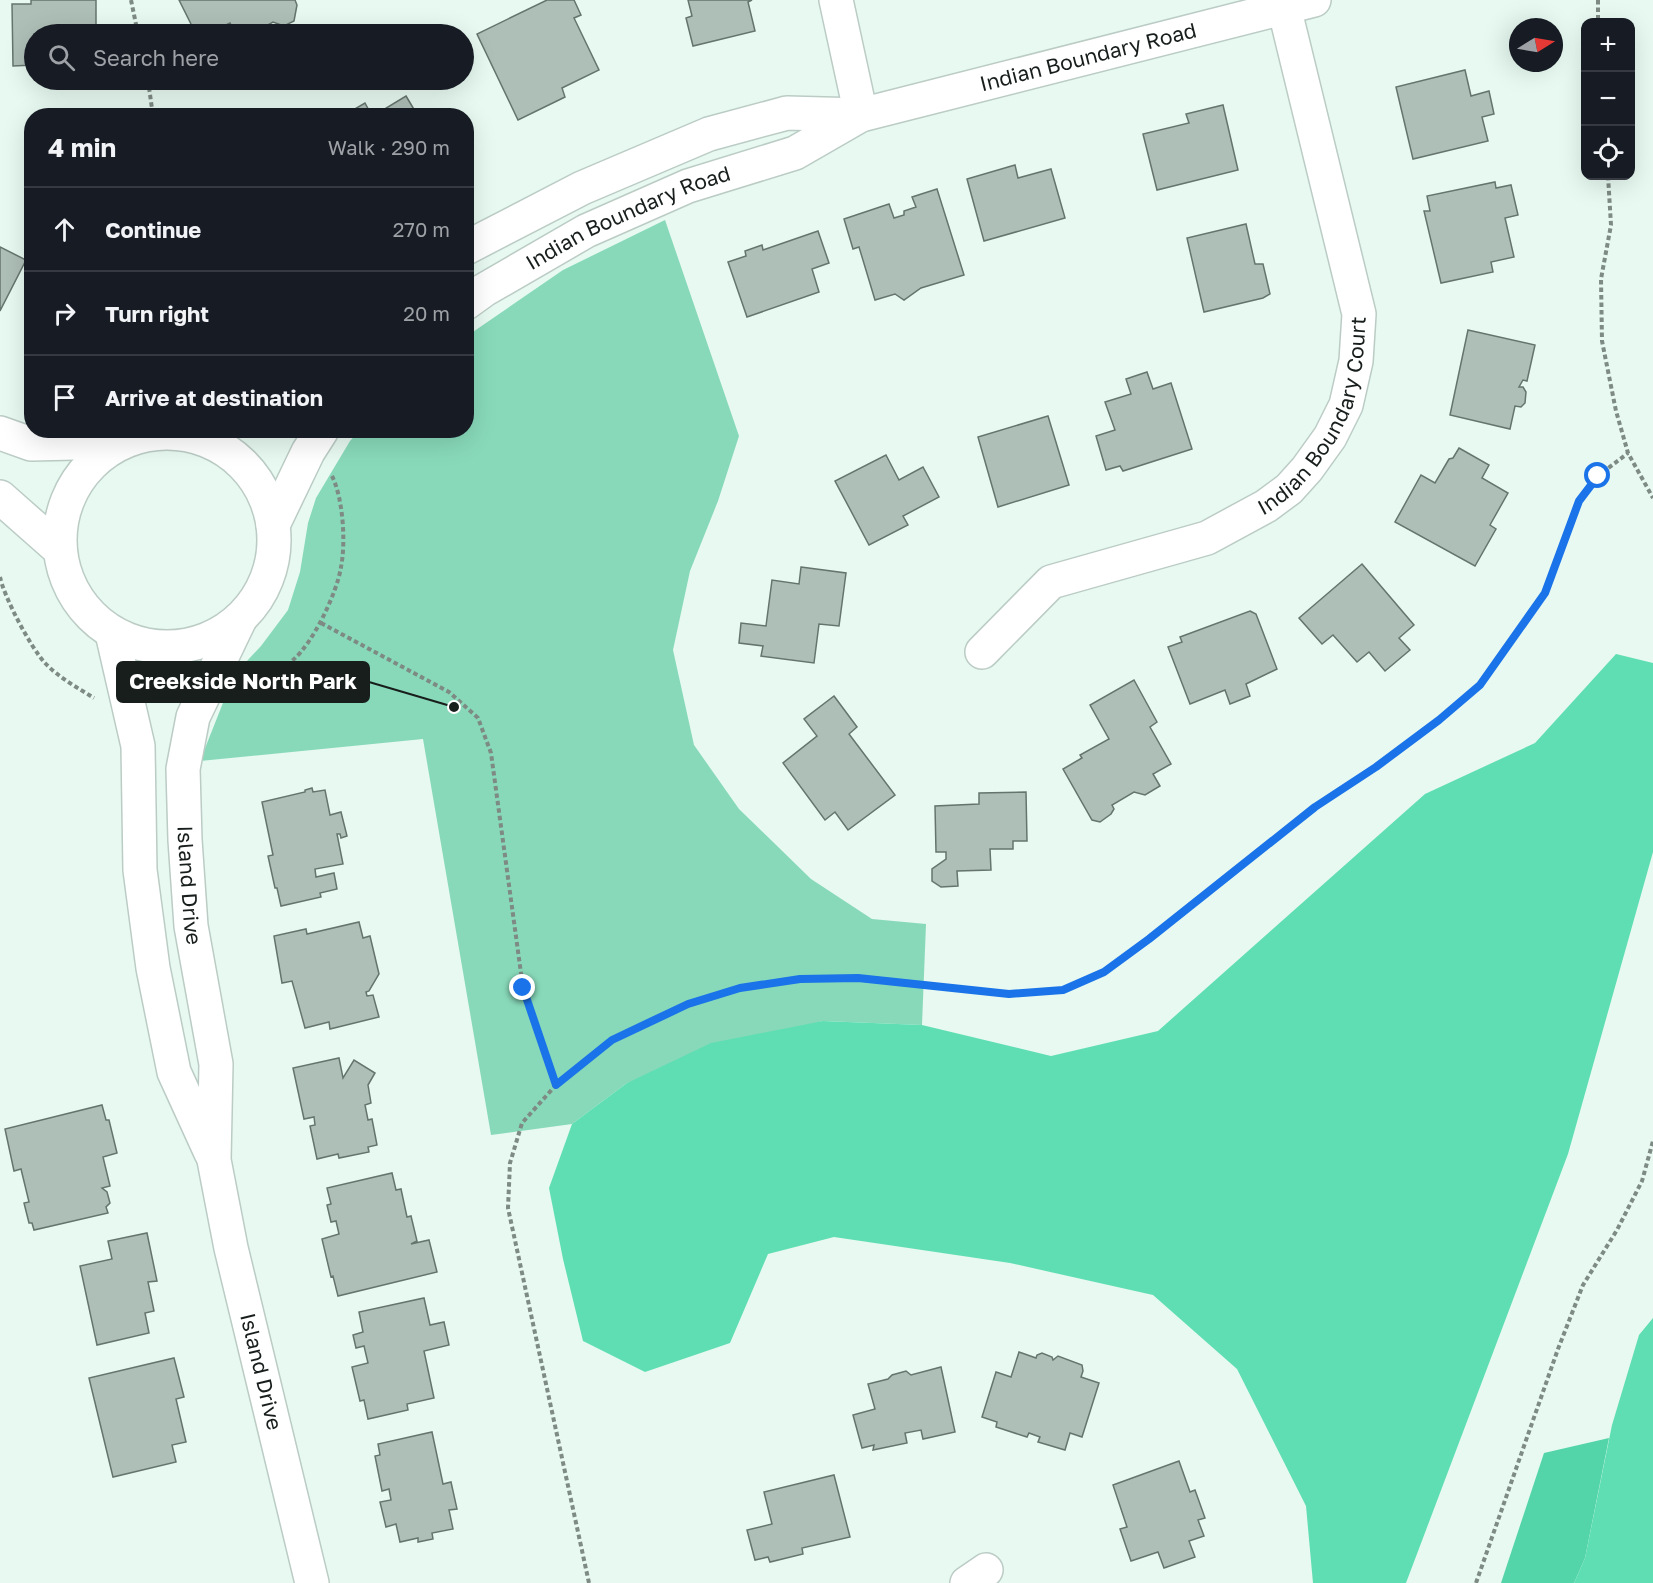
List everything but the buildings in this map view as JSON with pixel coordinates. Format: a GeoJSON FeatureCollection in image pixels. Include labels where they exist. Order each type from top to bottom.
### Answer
{"type":"FeatureCollection","features":[{"type":"Feature","properties":{"kind":"street"},"geometry":{"type":"LineString","coordinates":[[836,0],[861,115]]}},
{"type":"Feature","properties":{"kind":"street","name":"Indian Boundary Road"},"geometry":{"type":"LineString","coordinates":[[474,297],[586,231],[688,186],[795,153],[861,115],[1299,3]]}},
{"type":"Feature","properties":{"kind":"street","name":"Indian Boundary Court"},"geometry":{"type":"LineString","coordinates":[[982,652],[1051,582],[1207,538],[1266,506],[1288,489],[1307,469],[1330,437],[1346,405],[1356,361],[1359,314],[1299,3]]}},
{"type":"Feature","properties":{"kind":"street","name":"Indian Boundary Road"},"geometry":{"type":"LineString","coordinates":[[474,244],[582,188],[709,134],[787,112],[861,115]]}},
{"type":"Feature","properties":{"kind":"street"},"geometry":{"type":"LineString","coordinates":[[0,433],[31,444],[120,442]]}},
{"type":"Feature","properties":{"kind":"street"},"geometry":{"type":"LineString","coordinates":[[132,438],[120,442],[93,460],[73,486],[62,516],[59,549],[68,582],[86,611],[112,633],[144,645],[179,647],[212,638],[240,619],[261,592],[273,560],[273,525],[264,492],[244,464],[216,443],[202,438]]}},
{"type":"Feature","properties":{"kind":"street"},"geometry":{"type":"LineString","coordinates":[[273,525],[317,438]]}},
{"type":"Feature","properties":{"kind":"street"},"geometry":{"type":"LineString","coordinates":[[0,496],[59,549]]}},
{"type":"Feature","properties":{"kind":"street","name":"Island Drive"},"geometry":{"type":"LineString","coordinates":[[240,619],[193,717],[183,769],[191,926],[216,1064],[214,1160],[231,1248],[312,1583]]}},
{"type":"Feature","properties":{"kind":"street","name":"Island Drive"},"geometry":{"type":"LineString","coordinates":[[112,633],[138,746],[140,870],[153,968],[174,1072],[214,1160]]}},
{"type":"Feature","properties":{"kind":"path"},"geometry":{"type":"LineString","coordinates":[[130,0],[136,24]]}},
{"type":"Feature","properties":{"kind":"path"},"geometry":{"type":"LineString","coordinates":[[1598,0],[1598,18]]}},
{"type":"Feature","properties":{"kind":"path"},"geometry":{"type":"LineString","coordinates":[[149,90],[152,108]]}},
{"type":"Feature","properties":{"kind":"path"},"geometry":{"type":"LineString","coordinates":[[1608,180],[1611,225],[1601,279],[1602,341],[1616,411],[1628,453],[1653,498]]}},
{"type":"Feature","properties":{"kind":"path"},"geometry":{"type":"LineString","coordinates":[[589,1583],[508,1208],[510,1163],[522,1123],[556,1085],[612,1040],[688,1004],[740,988],[800,979],[858,978],[1009,994],[1063,990],[1104,972],[1315,807],[1376,767],[1439,720],[1480,685],[1545,593],[1579,501],[1598,476],[1628,453]]}},
{"type":"Feature","properties":{"kind":"path"},"geometry":{"type":"LineString","coordinates":[[239,695],[294,659],[321,623],[341,567],[343,522],[335,483],[327,467]]}},
{"type":"Feature","properties":{"kind":"path"},"geometry":{"type":"LineString","coordinates":[[0,577],[2,589],[45,663],[73,685],[99,701]]}},
{"type":"Feature","properties":{"kind":"path"},"geometry":{"type":"LineString","coordinates":[[321,623],[449,693],[478,718],[491,753],[523,988],[556,1085]]}},
{"type":"Feature","properties":{"kind":"path"},"geometry":{"type":"LineString","coordinates":[[1476,1583],[1562,1338],[1583,1285],[1617,1230],[1642,1181],[1653,1141]]}},
{"type":"Feature","properties":{"kind":"shaded area"},"geometry":{"type":"Polygon","coordinates":[[[665,220],[739,436],[718,501],[690,571],[673,650],[694,745],[739,809],[811,879],[872,919],[926,924],[922,1025],[823,1021],[627,1083],[572,1124],[491,1135],[423,739],[200,761],[234,675],[261,646],[288,610],[300,572],[308,523],[316,498],[350,441],[353,438],[474,438],[474,331],[563,270],[665,220]]]}},
{"type":"Feature","properties":{"kind":"shaded area"},"geometry":{"type":"Polygon","coordinates":[[[1616,654],[1653,663],[1653,852],[1568,1154],[1406,1583],[1313,1583],[1306,1506],[1237,1369],[1153,1295],[1010,1263],[834,1237],[768,1254],[730,1343],[645,1372],[583,1341],[549,1188],[572,1124],[627,1083],[711,1043],[823,1021],[922,1025],[1051,1056],[1158,1031],[1425,794],[1535,743],[1616,654]]]}},
{"type":"Feature","properties":{"kind":"shaded area"},"geometry":{"type":"Polygon","coordinates":[[[1653,1318],[1653,1583],[1574,1583],[1585,1558],[1612,1425],[1639,1335],[1653,1318]]]}},
{"type":"Feature","properties":{"kind":"shaded area"},"geometry":{"type":"Polygon","coordinates":[[[1609,1438],[1585,1558],[1574,1583],[1501,1583],[1544,1453],[1609,1438]]]}},
{"type":"Feature","properties":{"kind":"place","name":"Creekside North Park"},"geometry":{"type":"Point","coordinates":[454,707]}},
{"type":"Feature","properties":{"kind":"route"},"geometry":{"type":"LineString","coordinates":[[523,988],[556,1085],[612,1040],[688,1004],[740,988],[800,979],[858,978],[1009,994],[1063,990],[1104,972],[1315,807],[1376,767],[1439,720],[1480,685],[1545,593],[1579,501],[1598,476]]}}]}
